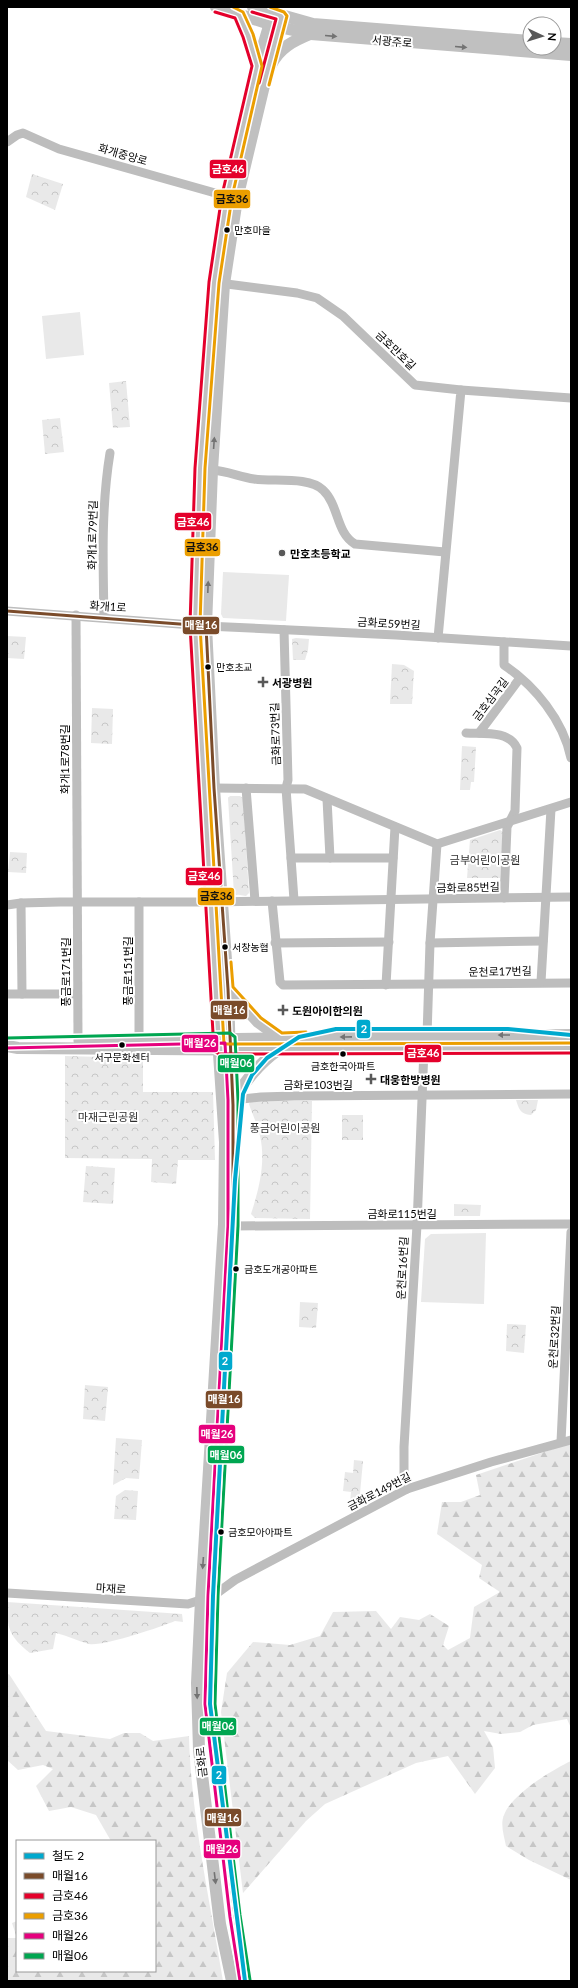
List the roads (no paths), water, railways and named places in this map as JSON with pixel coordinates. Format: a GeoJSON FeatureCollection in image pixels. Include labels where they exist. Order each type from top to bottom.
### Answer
{"type":"FeatureCollection","features":[{"type":"Feature","properties":{"kind":"main road","name":"서광주로"},"geometry":{"type":"LineString","coordinates":[[216,7],[239,14],[276,20],[522,40]]}},
{"type":"Feature","properties":{"kind":"main road","name":"서광주로"},"geometry":{"type":"LineString","coordinates":[[253,7],[276,20],[311,34],[571,55]]}},
{"type":"Feature","properties":{"kind":"main road"},"geometry":{"type":"LineString","coordinates":[[239,14],[248,35],[257,66]]}},
{"type":"Feature","properties":{"kind":"main road","name":"금화로"},"geometry":{"type":"LineString","coordinates":[[244,1981],[210,1704],[213,1596],[233,1226],[233,1100],[224,1044],[210,902],[201,625],[200,468],[219,283],[232,197],[257,66],[276,20]]}},
{"type":"Feature","properties":{"kind":"main road","name":"금화로"},"geometry":{"type":"LineString","coordinates":[[232,197],[265,79],[276,20]]}},
{"type":"Feature","properties":{"kind":"main road"},"geometry":{"type":"LineString","coordinates":[[265,79],[275,57],[287,45],[311,34]]}},
{"type":"Feature","properties":{"kind":"main road","name":"금화로"},"geometry":{"type":"LineString","coordinates":[[219,283],[212,470],[201,625],[223,901],[228,989],[224,1044],[224,1224],[197,1683],[199,1750],[220,1924],[232,1981]]}},
{"type":"Feature","properties":{"kind":"main road"},"geometry":{"type":"LineString","coordinates":[[228,989],[279,1044]]}},
{"type":"Feature","properties":{"kind":"main road"},"geometry":{"type":"LineString","coordinates":[[233,1100],[251,1074],[279,1044],[427,1036],[571,1035]]}},
{"type":"Feature","properties":{"kind":"main road"},"geometry":{"type":"LineString","coordinates":[[7,1043],[138,1040],[224,1044]]}},
{"type":"Feature","properties":{"kind":"main road"},"geometry":{"type":"LineString","coordinates":[[7,1046],[18,1048],[279,1044],[424,1049],[571,1048]]}},
{"type":"Feature","properties":{"kind":"street","name":"화개중앙로"},"geometry":{"type":"LineString","coordinates":[[7,142],[17,135],[23,134],[59,149],[232,197]]}},
{"type":"Feature","properties":{"kind":"street","name":"금호만호길"},"geometry":{"type":"LineString","coordinates":[[219,283],[264,288],[317,298],[343,316],[415,385],[571,398]]}},
{"type":"Feature","properties":{"kind":"street"},"geometry":{"type":"LineString","coordinates":[[438,638],[461,390]]}},
{"type":"Feature","properties":{"kind":"street","name":"화개1로79번길"},"geometry":{"type":"LineString","coordinates":[[104,617],[102,549],[106,477],[110,453]]}},
{"type":"Feature","properties":{"kind":"street"},"geometry":{"type":"LineString","coordinates":[[212,470],[225,471],[254,479],[314,484],[323,490],[335,508],[345,536],[355,544],[445,552]]}},
{"type":"Feature","properties":{"kind":"street","name":"화개1로"},"geometry":{"type":"LineString","coordinates":[[7,611],[201,625]]}},
{"type":"Feature","properties":{"kind":"street","name":"화개1로78번길"},"geometry":{"type":"LineString","coordinates":[[76,615],[77,902]]}},
{"type":"Feature","properties":{"kind":"street","name":"금화로59번길"},"geometry":{"type":"LineString","coordinates":[[201,625],[571,646]]}},
{"type":"Feature","properties":{"kind":"street","name":"금화로73번길"},"geometry":{"type":"LineString","coordinates":[[284,630],[288,780],[286,788],[294,900]]}},
{"type":"Feature","properties":{"kind":"street","name":"금호심곡길"},"geometry":{"type":"LineString","coordinates":[[504,642],[504,665],[538,695],[549,709],[566,741],[571,758]]}},
{"type":"Feature","properties":{"kind":"street","name":"금호심곡길"},"geometry":{"type":"LineString","coordinates":[[479,734],[520,678]]}},
{"type":"Feature","properties":{"kind":"street"},"geometry":{"type":"LineString","coordinates":[[466,733],[501,735],[513,742],[516,746],[515,811],[507,827],[504,898]]}},
{"type":"Feature","properties":{"kind":"street"},"geometry":{"type":"LineString","coordinates":[[214,788],[305,789],[437,844],[571,802]]}},
{"type":"Feature","properties":{"kind":"street"},"geometry":{"type":"LineString","coordinates":[[246,788],[254,901]]}},
{"type":"Feature","properties":{"kind":"street"},"geometry":{"type":"LineString","coordinates":[[327,799],[330,858]]}},
{"type":"Feature","properties":{"kind":"street"},"geometry":{"type":"LineString","coordinates":[[541,982],[551,809]]}},
{"type":"Feature","properties":{"kind":"street"},"geometry":{"type":"LineString","coordinates":[[386,985],[395,827]]}},
{"type":"Feature","properties":{"kind":"street"},"geometry":{"type":"LineString","coordinates":[[427,1036],[430,943],[437,844]]}},
{"type":"Feature","properties":{"kind":"street"},"geometry":{"type":"LineString","coordinates":[[291,858],[393,858]]}},
{"type":"Feature","properties":{"kind":"street","name":"금화로85번길"},"geometry":{"type":"LineString","coordinates":[[223,901],[571,897]]}},
{"type":"Feature","properties":{"kind":"street"},"geometry":{"type":"LineString","coordinates":[[7,905],[22,903],[223,901]]}},
{"type":"Feature","properties":{"kind":"street"},"geometry":{"type":"LineString","coordinates":[[272,901],[280,982],[283,985],[429,985]]}},
{"type":"Feature","properties":{"kind":"street","name":"풍금로171번길"},"geometry":{"type":"LineString","coordinates":[[77,902],[78,1041]]}},
{"type":"Feature","properties":{"kind":"street","name":"풍금로151번길"},"geometry":{"type":"LineString","coordinates":[[138,1040],[139,902]]}},
{"type":"Feature","properties":{"kind":"street"},"geometry":{"type":"LineString","coordinates":[[22,903],[22,994]]}},
{"type":"Feature","properties":{"kind":"street"},"geometry":{"type":"LineString","coordinates":[[276,943],[389,942]]}},
{"type":"Feature","properties":{"kind":"street"},"geometry":{"type":"LineString","coordinates":[[430,943],[543,942]]}},
{"type":"Feature","properties":{"kind":"street","name":"운천로17번길"},"geometry":{"type":"LineString","coordinates":[[429,985],[541,982],[571,983]]}},
{"type":"Feature","properties":{"kind":"street"},"geometry":{"type":"LineString","coordinates":[[7,994],[77,994]]}},
{"type":"Feature","properties":{"kind":"street","name":"운천로16번길"},"geometry":{"type":"LineString","coordinates":[[407,1489],[404,1476],[404,1447],[417,1225],[424,1049]]}},
{"type":"Feature","properties":{"kind":"street","name":"금화로103번길"},"geometry":{"type":"LineString","coordinates":[[233,1100],[261,1097],[571,1094]]}},
{"type":"Feature","properties":{"kind":"street","name":"금화로115번길"},"geometry":{"type":"LineString","coordinates":[[233,1226],[571,1224]]}},
{"type":"Feature","properties":{"kind":"street","name":"운천로32번길"},"geometry":{"type":"LineString","coordinates":[[561,1442],[571,1232]]}},
{"type":"Feature","properties":{"kind":"street","name":"금화로149번길"},"geometry":{"type":"LineString","coordinates":[[213,1596],[235,1580],[407,1489],[491,1462],[571,1440]]}},
{"type":"Feature","properties":{"kind":"street","name":"마재로"},"geometry":{"type":"LineString","coordinates":[[7,1593],[188,1604],[213,1596]]}},
{"type":"Feature","properties":{"kind":"rail line","name":"2"},"geometry":{"type":"LineString","coordinates":[[245,1981],[210,1704],[213,1596],[235,1180],[243,1094],[252,1075],[267,1058],[299,1037],[336,1029],[508,1029],[571,1035]]}},
{"type":"Feature","properties":{"kind":"place","name":"만호마을"},"geometry":{"type":"Point","coordinates":[227,230]}},
{"type":"Feature","properties":{"kind":"place","name":"만호초등학교"},"geometry":{"type":"Point","coordinates":[282,553]}},
{"type":"Feature","properties":{"kind":"place","name":"만호초교"},"geometry":{"type":"Point","coordinates":[208,667]}},
{"type":"Feature","properties":{"kind":"place","name":"서광병원"},"geometry":{"type":"Point","coordinates":[263,682]}},
{"type":"Feature","properties":{"kind":"place","name":"서창농협"},"geometry":{"type":"Point","coordinates":[225,947]}},
{"type":"Feature","properties":{"kind":"place","name":"도원아이한의원"},"geometry":{"type":"Point","coordinates":[283,1010]}},
{"type":"Feature","properties":{"kind":"place","name":"서구문화센터"},"geometry":{"type":"Point","coordinates":[122,1045]}},
{"type":"Feature","properties":{"kind":"place","name":"금호한국아파트"},"geometry":{"type":"Point","coordinates":[343,1054]}},
{"type":"Feature","properties":{"kind":"place","name":"대웅한방병원"},"geometry":{"type":"Point","coordinates":[371,1079]}},
{"type":"Feature","properties":{"kind":"place","name":"금호도개공아파트"},"geometry":{"type":"Point","coordinates":[236,1269]}},
{"type":"Feature","properties":{"kind":"place","name":"금호모아아파트"},"geometry":{"type":"Point","coordinates":[221,1532]}},
{"type":"Feature","properties":{"kind":"park label","name":"금부어린이공원"},"geometry":{"type":"Point","coordinates":[485,859]}},
{"type":"Feature","properties":{"kind":"park label","name":"마재근린공원"},"geometry":{"type":"Point","coordinates":[108,1116]}},
{"type":"Feature","properties":{"kind":"park label","name":"풍금어린이공원"},"geometry":{"type":"Point","coordinates":[285,1127]}}]}
